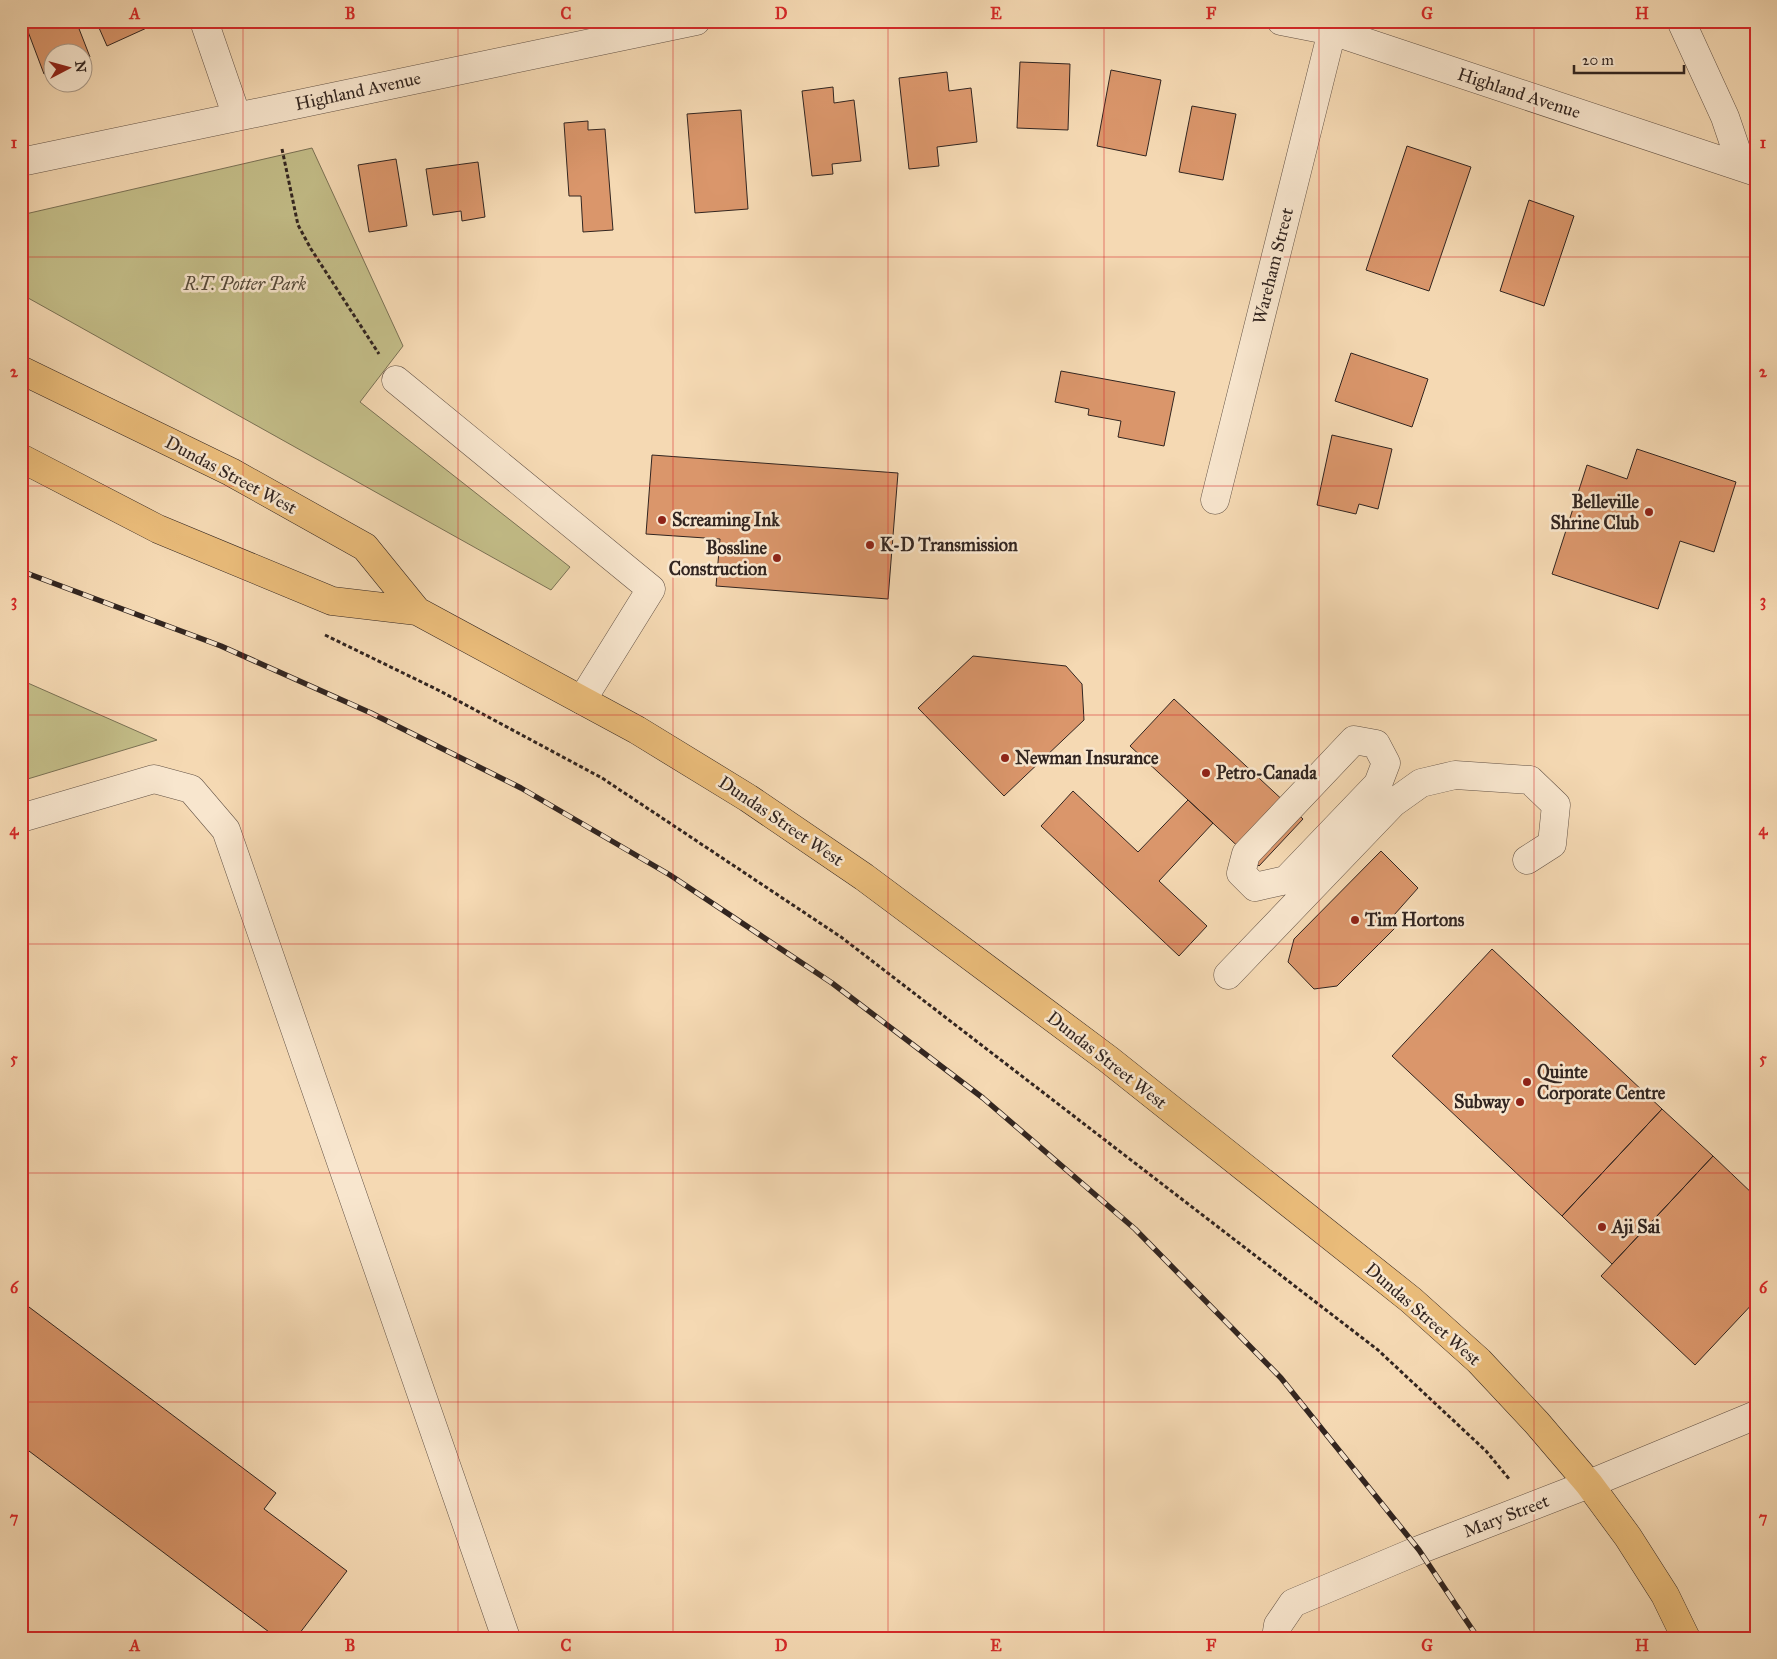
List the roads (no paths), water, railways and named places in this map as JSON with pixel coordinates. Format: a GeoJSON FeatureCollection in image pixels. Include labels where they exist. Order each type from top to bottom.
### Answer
{"type":"FeatureCollection","features":[{"type":"Feature","properties":{"kind":"main road","name":"Dundas Street West"},"geometry":{"type":"LineString","coordinates":[[21,370],[231,472],[365,547],[417,610],[637,730],[748,798],[864,877],[1108,1059],[1411,1300],[1479,1361],[1537,1423],[1589,1484],[1628,1537],[1665,1595],[1686,1638]]}},
{"type":"Feature","properties":{"kind":"main road","name":"Dundas Street West"},"geometry":{"type":"LineString","coordinates":[[21,458],[158,529],[332,601],[417,610]]}},
{"type":"Feature","properties":{"kind":"street"},"geometry":{"type":"LineString","coordinates":[[204,21],[236,117]]}},
{"type":"Feature","properties":{"kind":"street","name":"Highland Avenue"},"geometry":{"type":"LineString","coordinates":[[21,162],[696,21]]}},
{"type":"Feature","properties":{"kind":"street","name":"Highland Avenue"},"geometry":{"type":"LineString","coordinates":[[1281,21],[1332,31],[1749,169]]}},
{"type":"Feature","properties":{"kind":"street"},"geometry":{"type":"LineString","coordinates":[[1681,21],[1749,169]]}},
{"type":"Feature","properties":{"kind":"street","name":"Wareham Street"},"geometry":{"type":"LineString","coordinates":[[1215,500],[1332,31]]}},
{"type":"Feature","properties":{"kind":"street"},"geometry":{"type":"LineString","coordinates":[[396,380],[651,589],[582,700]]}},
{"type":"Feature","properties":{"kind":"street"},"geometry":{"type":"LineString","coordinates":[[1354,740],[1376,744],[1386,763],[1378,784],[1286,880],[1255,887],[1241,873],[1246,854],[1354,740]]}},
{"type":"Feature","properties":{"kind":"street"},"geometry":{"type":"LineString","coordinates":[[1228,975],[1393,803],[1421,783],[1455,775],[1530,780],[1556,805],[1552,844],[1527,860]]}},
{"type":"Feature","properties":{"kind":"street"},"geometry":{"type":"LineString","coordinates":[[21,818],[154,778],[191,789],[226,830],[506,1638]]}},
{"type":"Feature","properties":{"kind":"street","name":"Mary Street"},"geometry":{"type":"LineString","coordinates":[[1276,1638],[1278,1625],[1293,1603],[1419,1550],[1589,1484],[1756,1415]]}},
{"type":"Feature","properties":{"kind":"railway"},"geometry":{"type":"LineString","coordinates":[[21,571],[221,646],[371,713],[521,788],[670,875],[832,983],[983,1098],[1135,1229],[1281,1378],[1419,1550],[1478,1638]]}},
{"type":"Feature","properties":{"kind":"place","name":"Belleville Shrine Club"},"geometry":{"type":"Point","coordinates":[1649,512]}},
{"type":"Feature","properties":{"kind":"place","name":"Screaming Ink"},"geometry":{"type":"Point","coordinates":[662,520]}},
{"type":"Feature","properties":{"kind":"place","name":"K-D Transmission"},"geometry":{"type":"Point","coordinates":[870,545]}},
{"type":"Feature","properties":{"kind":"place","name":"Bossline Construction"},"geometry":{"type":"Point","coordinates":[777,558]}},
{"type":"Feature","properties":{"kind":"place","name":"Newman Insurance"},"geometry":{"type":"Point","coordinates":[1005,758]}},
{"type":"Feature","properties":{"kind":"place","name":"Petro-Canada"},"geometry":{"type":"Point","coordinates":[1206,773]}},
{"type":"Feature","properties":{"kind":"place","name":"Tim Hortons"},"geometry":{"type":"Point","coordinates":[1355,920]}},
{"type":"Feature","properties":{"kind":"place","name":"Quinte Corporate Centre"},"geometry":{"type":"Point","coordinates":[1527,1082]}},
{"type":"Feature","properties":{"kind":"place","name":"Subway"},"geometry":{"type":"Point","coordinates":[1520,1102]}},
{"type":"Feature","properties":{"kind":"place","name":"Aji Sai"},"geometry":{"type":"Point","coordinates":[1602,1227]}},
{"type":"Feature","properties":{"kind":"park label","name":"R.T. Potter Park"},"geometry":{"type":"Point","coordinates":[245,284]}}]}
